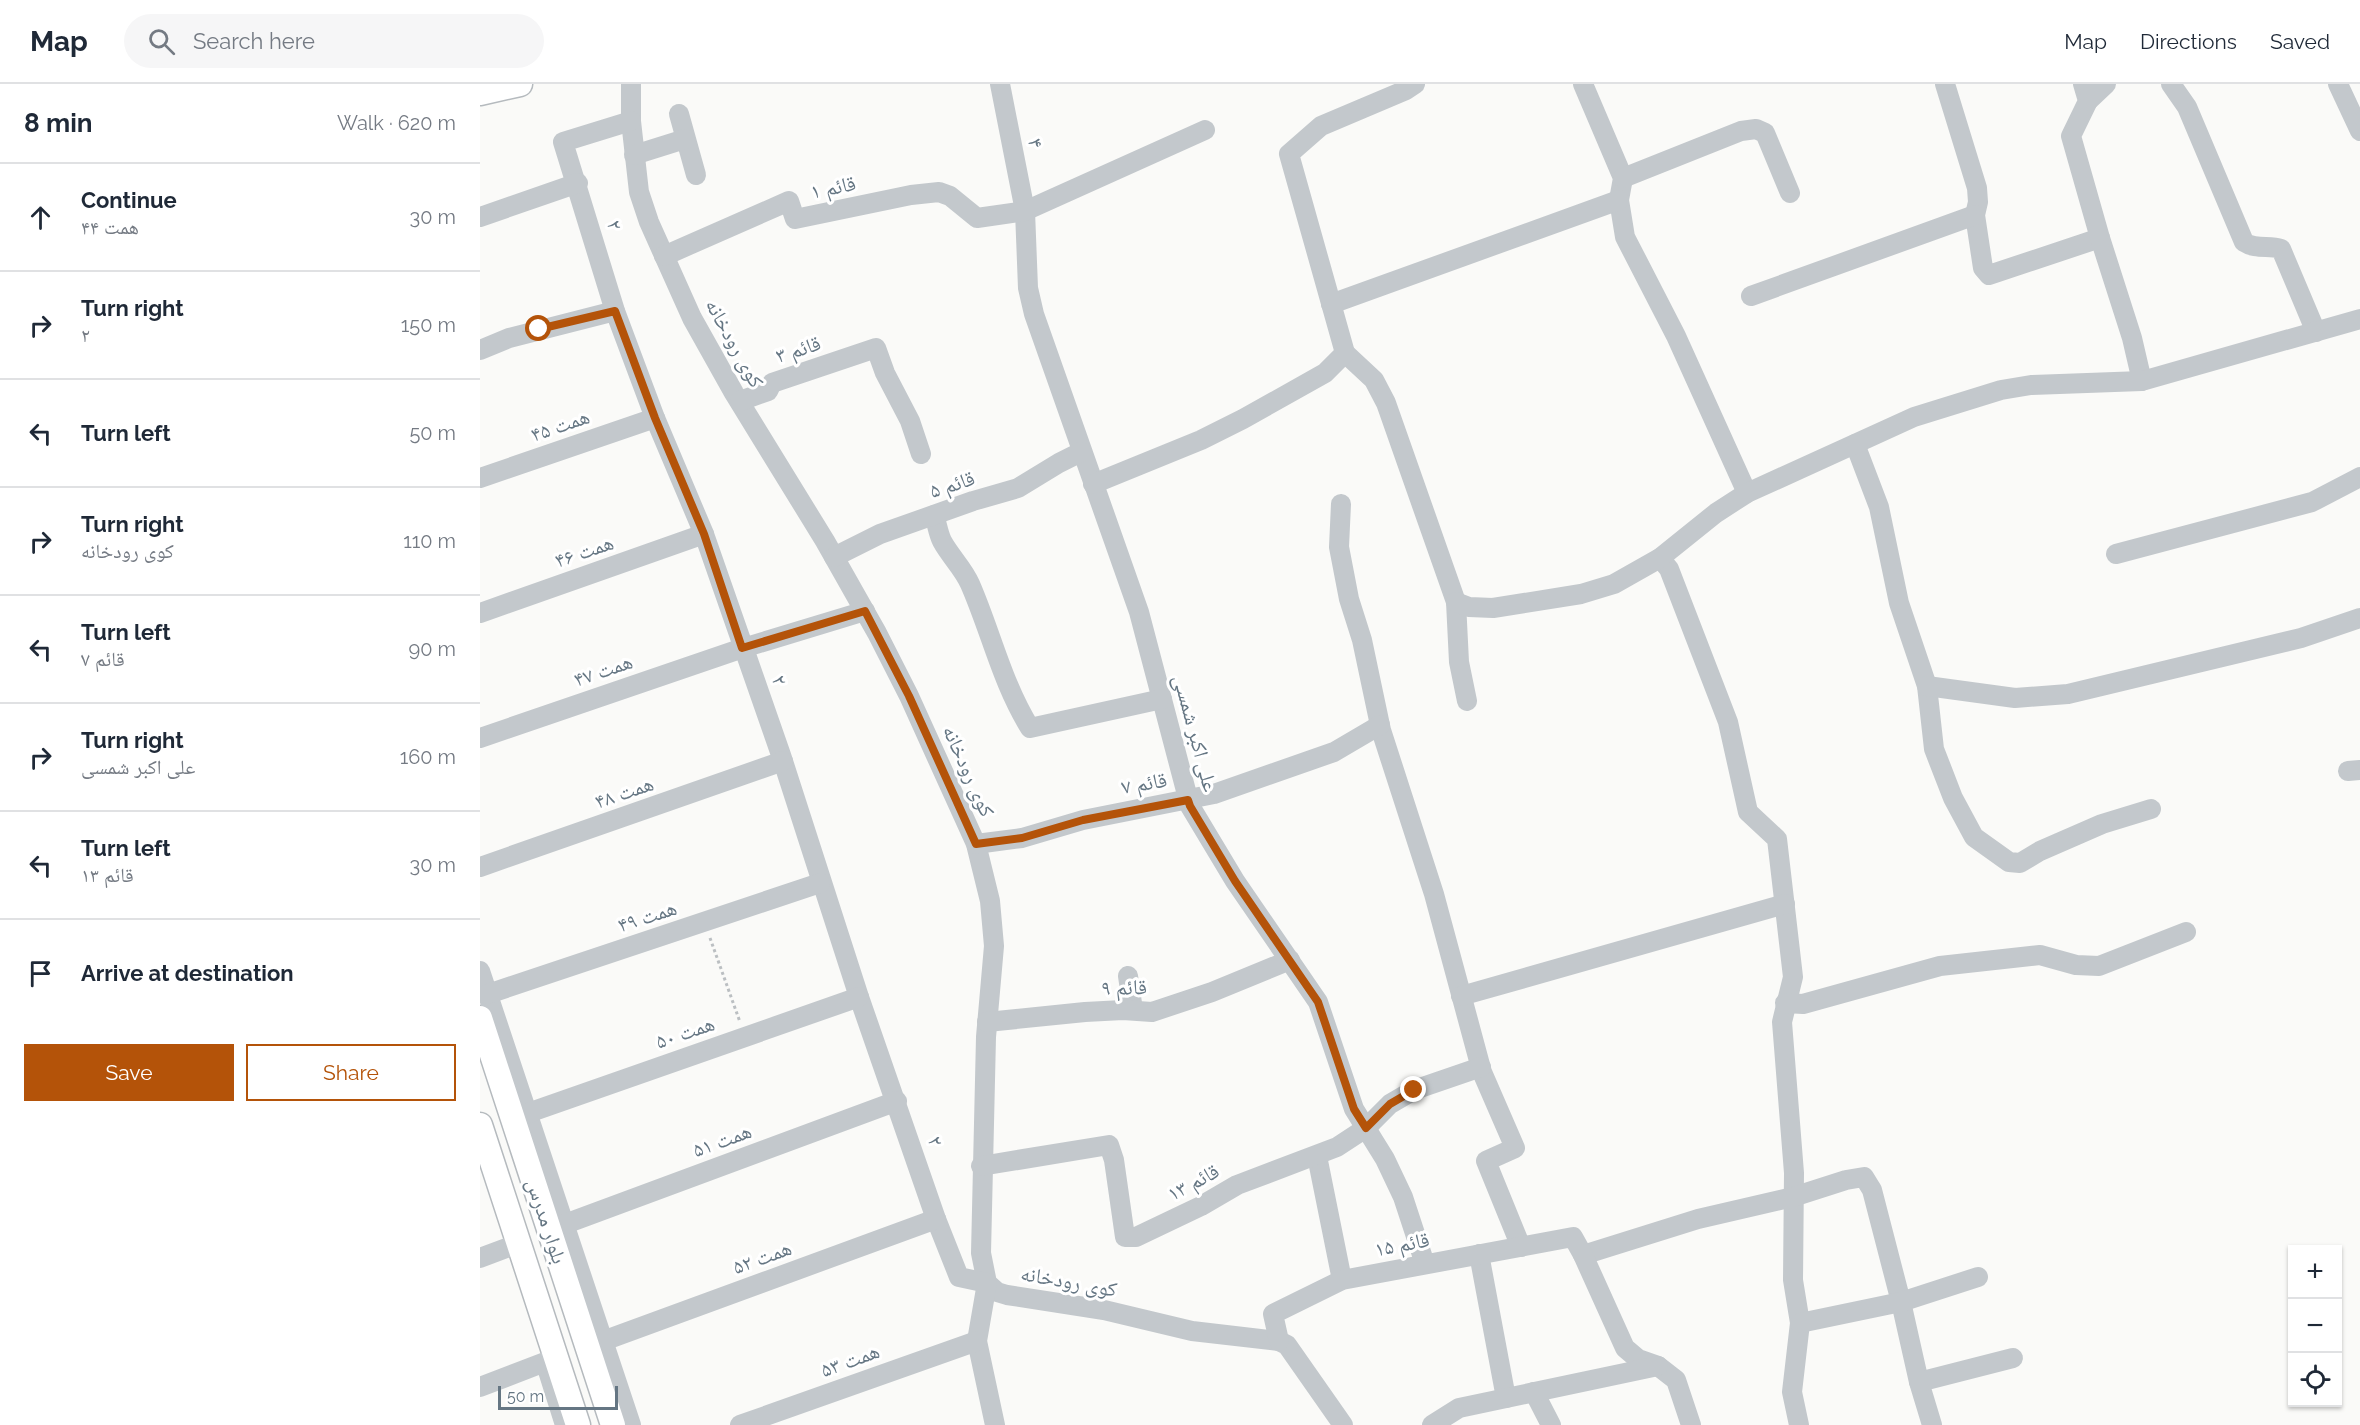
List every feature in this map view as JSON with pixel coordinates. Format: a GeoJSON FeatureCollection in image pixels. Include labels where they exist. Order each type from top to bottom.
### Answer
{"type":"FeatureCollection","features":[{"type":"Feature","properties":{"kind":"main road"},"geometry":{"type":"LineString","coordinates":[[480,93],[520,84]]}},
{"type":"Feature","properties":{"kind":"main road","name":"بلوار مدرس"},"geometry":{"type":"LineString","coordinates":[[480,1018],[613,1425]]}},
{"type":"Feature","properties":{"kind":"main road","name":"بلوار مدرس"},"geometry":{"type":"LineString","coordinates":[[480,1125],[578,1425]]}},
{"type":"Feature","properties":{"kind":"street","name":"کوی رودخانه"},"geometry":{"type":"LineString","coordinates":[[631,84],[631,121],[639,192],[692,318],[865,611],[909,696],[976,844],[990,901],[994,946],[987,1022],[981,1166],[981,1253],[987,1283],[997,1292],[1007,1295],[1104,1310],[1192,1331],[1279,1341]]}},
{"type":"Feature","properties":{"kind":"street","name":"۴"},"geometry":{"type":"LineString","coordinates":[[1000,84],[1025,211]]}},
{"type":"Feature","properties":{"kind":"street"},"geometry":{"type":"LineString","coordinates":[[1583,84],[1623,178],[1619,200],[1625,237],[1676,336],[1747,493]]}},
{"type":"Feature","properties":{"kind":"street"},"geometry":{"type":"LineString","coordinates":[[1945,84],[1977,188],[1978,202],[1975,215],[1983,268],[1989,275],[2100,238]]}},
{"type":"Feature","properties":{"kind":"street"},"geometry":{"type":"LineString","coordinates":[[2106,84],[2086,93],[2071,136],[2132,338],[2142,381]]}},
{"type":"Feature","properties":{"kind":"street"},"geometry":{"type":"LineString","coordinates":[[2171,84],[2187,107],[2244,242],[2250,247],[2281,249],[2316,332]]}},
{"type":"Feature","properties":{"kind":"street"},"geometry":{"type":"LineString","coordinates":[[2338,84],[2360,131]]}},
{"type":"Feature","properties":{"kind":"street"},"geometry":{"type":"LineString","coordinates":[[1409,86],[1321,126],[1289,154],[1345,353],[1374,380],[1386,403],[1456,602],[1459,662],[1467,701]]}},
{"type":"Feature","properties":{"kind":"street"},"geometry":{"type":"LineString","coordinates":[[679,114],[696,175]]}},
{"type":"Feature","properties":{"kind":"street","name":"۲"},"geometry":{"type":"LineString","coordinates":[[631,121],[563,142],[578,183],[615,311],[655,418],[704,534],[783,761],[820,882],[936,1219],[959,1277],[987,1283]]}},
{"type":"Feature","properties":{"kind":"street"},"geometry":{"type":"LineString","coordinates":[[1623,178],[1741,131],[1756,129],[1765,133],[1790,194]]}},
{"type":"Feature","properties":{"kind":"street"},"geometry":{"type":"LineString","coordinates":[[1025,211],[1205,130]]}},
{"type":"Feature","properties":{"kind":"street"},"geometry":{"type":"LineString","coordinates":[[634,154],[685,139]]}},
{"type":"Feature","properties":{"kind":"street"},"geometry":{"type":"LineString","coordinates":[[480,217],[578,183]]}},
{"type":"Feature","properties":{"kind":"street","name":"قائم ۱"},"geometry":{"type":"LineString","coordinates":[[664,256],[789,201],[795,219],[911,195],[939,192],[950,196],[977,218],[1025,211]]}},
{"type":"Feature","properties":{"kind":"street"},"geometry":{"type":"LineString","coordinates":[[1331,304],[1619,200]]}},
{"type":"Feature","properties":{"kind":"street","name":"علی اکبر شمسی"},"geometry":{"type":"LineString","coordinates":[[1025,211],[1028,288],[1034,314],[1139,612],[1190,806],[1235,881],[1318,1002],[1354,1109],[1385,1159],[1403,1197],[1425,1264]]}},
{"type":"Feature","properties":{"kind":"street"},"geometry":{"type":"LineString","coordinates":[[1751,296],[1975,215]]}},
{"type":"Feature","properties":{"kind":"street"},"geometry":{"type":"LineString","coordinates":[[480,350],[508,338],[615,311]]}},
{"type":"Feature","properties":{"kind":"street"},"geometry":{"type":"LineString","coordinates":[[1456,602],[1469,607],[1493,608],[1581,594],[1614,584],[1660,558],[1716,513],[1747,493],[1914,417],[2001,390],[2031,386],[2142,381],[2360,319]]}},
{"type":"Feature","properties":{"kind":"street","name":"قائم ۳"},"geometry":{"type":"LineString","coordinates":[[740,401],[768,391],[772,382],[876,348],[885,373],[910,421],[921,454]]}},
{"type":"Feature","properties":{"kind":"street"},"geometry":{"type":"LineString","coordinates":[[1093,484],[1212,435],[1325,372],[1345,353]]}},
{"type":"Feature","properties":{"kind":"street","name":"همت ۴۵"},"geometry":{"type":"LineString","coordinates":[[480,477],[655,418]]}},
{"type":"Feature","properties":{"kind":"street"},"geometry":{"type":"LineString","coordinates":[[1855,444],[1878,507],[1899,603],[1927,686],[1934,749],[1953,798],[1974,837],[2009,862],[2020,862],[2040,851],[2102,825],[2151,809]]}},
{"type":"Feature","properties":{"kind":"street","name":"قائم ۵"},"geometry":{"type":"LineString","coordinates":[[834,557],[880,534],[1018,489],[1081,452]]}},
{"type":"Feature","properties":{"kind":"street"},"geometry":{"type":"LineString","coordinates":[[2116,554],[2312,502],[2360,477]]}},
{"type":"Feature","properties":{"kind":"street"},"geometry":{"type":"LineString","coordinates":[[1341,504],[1339,547],[1349,599],[1362,640],[1380,725],[1434,894],[1481,1067],[1515,1148],[1486,1161],[1521,1247]]}},
{"type":"Feature","properties":{"kind":"street"},"geometry":{"type":"LineString","coordinates":[[934,515],[941,540],[968,581],[996,648],[1003,675],[1014,702],[1030,728],[1162,699]]}},
{"type":"Feature","properties":{"kind":"street","name":"همت ۴۶"},"geometry":{"type":"LineString","coordinates":[[480,613],[704,534]]}},
{"type":"Feature","properties":{"kind":"street"},"geometry":{"type":"LineString","coordinates":[[1660,558],[1669,569],[1728,722],[1748,812],[1777,839],[1793,977],[1782,1022],[1794,1173],[1793,1280],[1800,1323],[1792,1392],[1798,1425]]}},
{"type":"Feature","properties":{"kind":"street","name":"همت ۴۷"},"geometry":{"type":"LineString","coordinates":[[480,738],[742,648],[865,611]]}},
{"type":"Feature","properties":{"kind":"street"},"geometry":{"type":"LineString","coordinates":[[1927,686],[2015,698],[2068,694],[2301,638],[2360,618]]}},
{"type":"Feature","properties":{"kind":"street","name":"قائم ۷"},"geometry":{"type":"LineString","coordinates":[[976,844],[1022,838],[1083,820],[1214,794],[1334,752],[1380,725]]}},
{"type":"Feature","properties":{"kind":"street","name":"همت ۴۸"},"geometry":{"type":"LineString","coordinates":[[480,867],[783,761]]}},
{"type":"Feature","properties":{"kind":"street","name":"همت ۴۹"},"geometry":{"type":"LineString","coordinates":[[488,994],[820,882]]}},
{"type":"Feature","properties":{"kind":"street"},"geometry":{"type":"LineString","coordinates":[[1461,996],[1785,904]]}},
{"type":"Feature","properties":{"kind":"street"},"geometry":{"type":"LineString","coordinates":[[1785,1003],[1803,1004],[1940,966],[2040,955],[2076,965],[2099,966],[2186,932]]}},
{"type":"Feature","properties":{"kind":"street","name":"قائم ۹"},"geometry":{"type":"LineString","coordinates":[[987,1022],[1085,1012],[1133,1010],[1152,1012],[1212,992],[1290,960]]}},
{"type":"Feature","properties":{"kind":"street"},"geometry":{"type":"LineString","coordinates":[[480,971],[631,1425]]}},
{"type":"Feature","properties":{"kind":"street"},"geometry":{"type":"LineString","coordinates":[[1128,976],[1133,1010]]}},
{"type":"Feature","properties":{"kind":"street","name":"همت ۵۰"},"geometry":{"type":"LineString","coordinates":[[528,1113],[859,997]]}},
{"type":"Feature","properties":{"kind":"street","name":"قائم ۱۳"},"geometry":{"type":"LineString","coordinates":[[981,1166],[1109,1145],[1114,1160],[1125,1237],[1137,1237],[1201,1206],[1237,1185],[1337,1147],[1366,1128],[1390,1104],[1414,1090],[1481,1067]]}},
{"type":"Feature","properties":{"kind":"street","name":"همت ۵۱"},"geometry":{"type":"LineString","coordinates":[[565,1224],[897,1101]]}},
{"type":"Feature","properties":{"kind":"street"},"geometry":{"type":"LineString","coordinates":[[1317,1156],[1342,1280]]}},
{"type":"Feature","properties":{"kind":"street"},"geometry":{"type":"LineString","coordinates":[[480,1160],[565,1425]]}},
{"type":"Feature","properties":{"kind":"street"},"geometry":{"type":"LineString","coordinates":[[1691,1425],[1676,1380],[1658,1366],[1638,1359],[1624,1348],[1583,1255],[1698,1219],[1793,1197],[1845,1180],[1864,1177],[1872,1190],[1919,1382],[1932,1425]]}},
{"type":"Feature","properties":{"kind":"street","name":"همت ۵۲"},"geometry":{"type":"LineString","coordinates":[[603,1341],[936,1219]]}},
{"type":"Feature","properties":{"kind":"street","name":"قائم ۱۵"},"geometry":{"type":"LineString","coordinates":[[1279,1341],[1273,1314],[1342,1280],[1573,1237],[1583,1255]]}},
{"type":"Feature","properties":{"kind":"street"},"geometry":{"type":"LineString","coordinates":[[480,1258],[508,1247]]}},
{"type":"Feature","properties":{"kind":"street"},"geometry":{"type":"LineString","coordinates":[[1479,1254],[1506,1398]]}},
{"type":"Feature","properties":{"kind":"street"},"geometry":{"type":"LineString","coordinates":[[1800,1323],[1901,1302],[1978,1277]]}},
{"type":"Feature","properties":{"kind":"street"},"geometry":{"type":"LineString","coordinates":[[987,1283],[977,1341],[995,1425]]}},
{"type":"Feature","properties":{"kind":"street","name":"همت ۵۳"},"geometry":{"type":"LineString","coordinates":[[740,1425],[977,1341]]}},
{"type":"Feature","properties":{"kind":"street"},"geometry":{"type":"LineString","coordinates":[[1279,1341],[1287,1345],[1343,1425]]}},
{"type":"Feature","properties":{"kind":"street"},"geometry":{"type":"LineString","coordinates":[[1919,1382],[2013,1358]]}},
{"type":"Feature","properties":{"kind":"street"},"geometry":{"type":"LineString","coordinates":[[480,1387],[545,1362]]}},
{"type":"Feature","properties":{"kind":"street"},"geometry":{"type":"LineString","coordinates":[[1432,1425],[1459,1408],[1658,1366]]}},
{"type":"Feature","properties":{"kind":"street"},"geometry":{"type":"LineString","coordinates":[[1534,1392],[1551,1425]]}},
{"type":"Feature","properties":{"kind":"path"},"geometry":{"type":"LineString","coordinates":[[705,922],[745,1037]]}},
{"type":"Feature","properties":{"kind":"route"},"geometry":{"type":"LineString","coordinates":[[539,329],[615,311],[655,418],[704,534],[742,648],[865,611],[909,696],[976,844],[1022,838],[1083,820],[1188,800],[1235,881],[1318,1002],[1354,1109],[1366,1128],[1390,1104],[1414,1090]]}}]}
